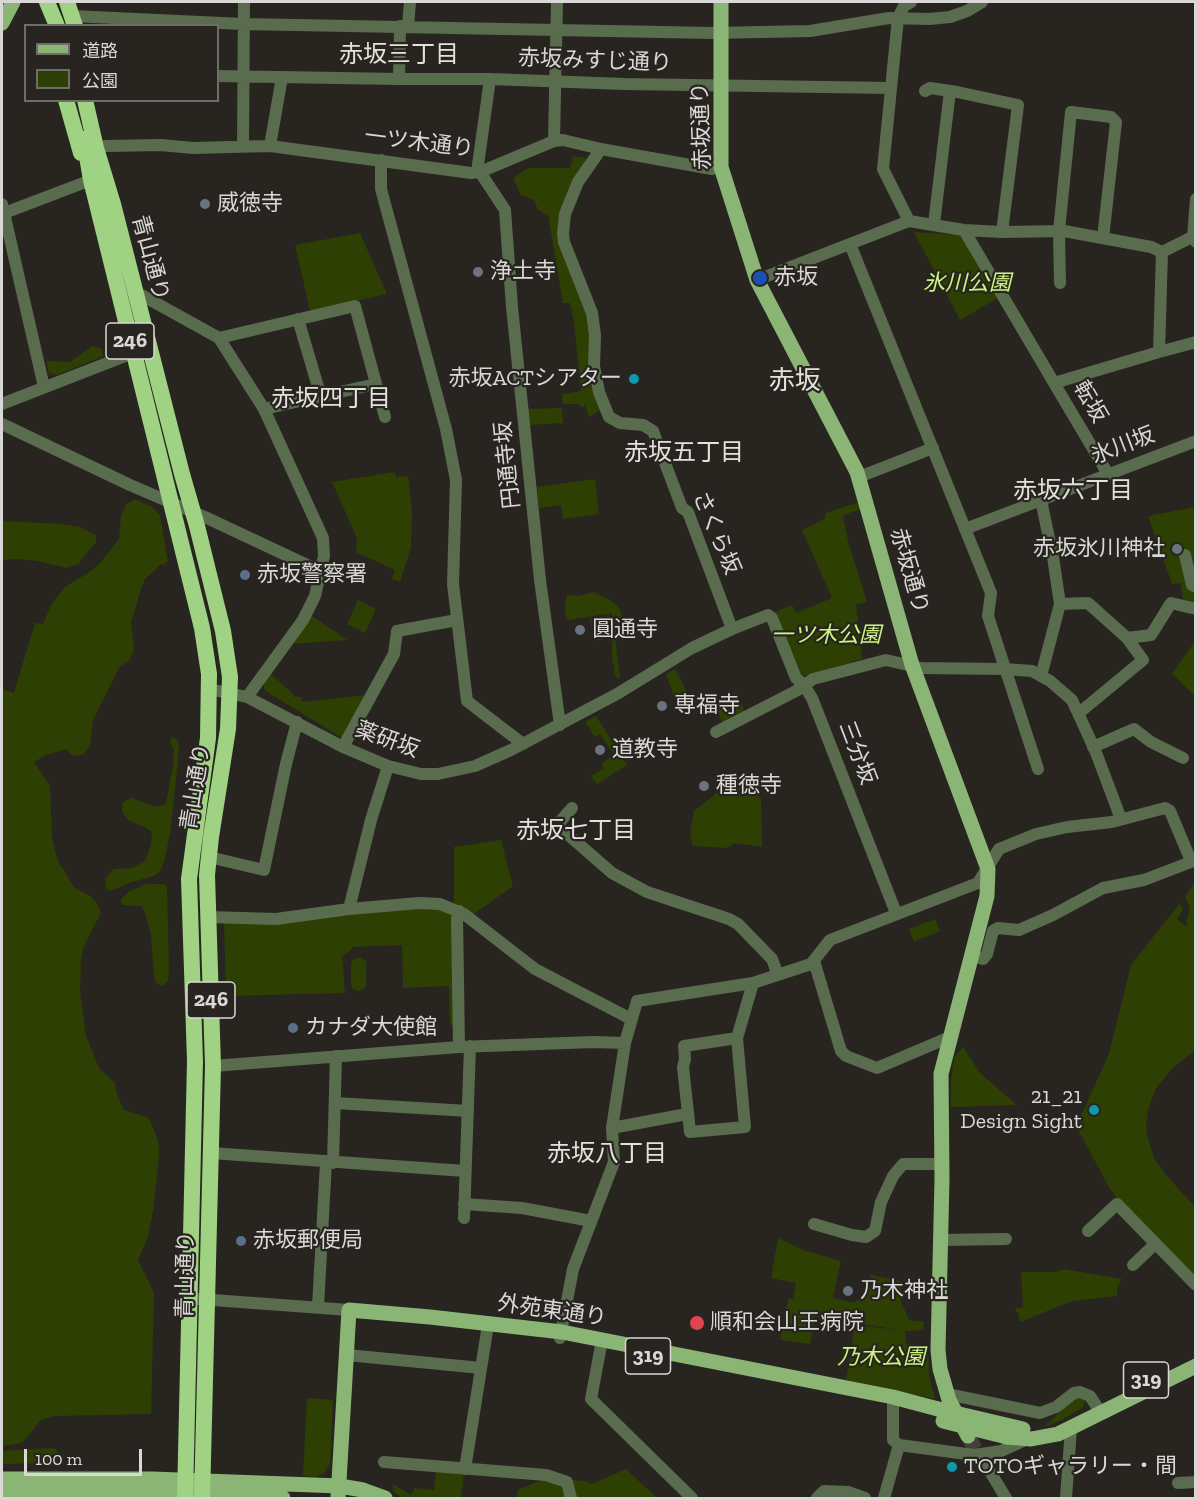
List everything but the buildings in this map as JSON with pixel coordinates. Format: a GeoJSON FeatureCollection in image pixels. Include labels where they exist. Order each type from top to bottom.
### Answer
{"type":"FeatureCollection","features":[{"type":"Feature","properties":{"kind":"highway"},"geometry":{"type":"LineString","coordinates":[[39,2],[46,24]]}},
{"type":"Feature","properties":{"kind":"highway"},"geometry":{"type":"LineString","coordinates":[[47,2],[56,24]]}},
{"type":"Feature","properties":{"kind":"highway"},"geometry":{"type":"LineString","coordinates":[[56,2],[76,15]]}},
{"type":"Feature","properties":{"kind":"highway"},"geometry":{"type":"LineString","coordinates":[[67,102],[91,180]]}},
{"type":"Feature","properties":{"kind":"highway","name":"青山通り"},"geometry":{"type":"LineString","coordinates":[[77,102],[91,180],[202,628],[209,689],[208,738],[189,879],[195,1061],[185,1490]]}},
{"type":"Feature","properties":{"kind":"highway","name":"青山通り"},"geometry":{"type":"LineString","coordinates":[[85,102],[223,631],[230,677],[240,695],[228,729],[209,857],[208,917],[213,1066],[202,1491]]}},
{"type":"Feature","properties":{"kind":"highway"},"geometry":{"type":"LineString","coordinates":[[95,102],[105,146],[113,204]]}},
{"type":"Feature","properties":{"kind":"main road"},"geometry":{"type":"LineString","coordinates":[[2,23],[12,2]]}},
{"type":"Feature","properties":{"kind":"main road","name":"赤坂通り"},"geometry":{"type":"LineString","coordinates":[[721,2],[721,167],[757,280],[859,477],[912,666],[987,869],[987,896],[942,1071],[938,1350],[940,1369],[947,1394],[968,1436]]}},
{"type":"Feature","properties":{"kind":"main road"},"geometry":{"type":"LineString","coordinates":[[339,1492],[349,1313]]}},
{"type":"Feature","properties":{"kind":"main road","name":"外苑東通り"},"geometry":{"type":"LineString","coordinates":[[349,1313],[430,1317],[561,1335],[893,1401],[1007,1437],[1049,1428],[1099,1410],[1196,1366]]}},
{"type":"Feature","properties":{"kind":"main road","name":"外苑東通り"},"geometry":{"type":"LineString","coordinates":[[349,1313],[488,1331],[561,1335]]}},
{"type":"Feature","properties":{"kind":"main road","name":"外苑東通り"},"geometry":{"type":"LineString","coordinates":[[940,1415],[1046,1438],[1071,1428],[1196,1355]]}},
{"type":"Feature","properties":{"kind":"main road"},"geometry":{"type":"LineString","coordinates":[[2,1479],[283,1498]]}},
{"type":"Feature","properties":{"kind":"main road"},"geometry":{"type":"LineString","coordinates":[[2,1492],[185,1490]]}},
{"type":"Feature","properties":{"kind":"main road"},"geometry":{"type":"LineString","coordinates":[[202,1491],[339,1492],[363,1490],[385,1498]]}},
{"type":"Feature","properties":{"kind":"street"},"geometry":{"type":"LineString","coordinates":[[243,146],[244,2]]}},
{"type":"Feature","properties":{"kind":"street"},"geometry":{"type":"LineString","coordinates":[[399,80],[404,26],[410,2]]}},
{"type":"Feature","properties":{"kind":"street"},"geometry":{"type":"LineString","coordinates":[[557,2],[554,141],[563,140],[712,169],[721,167]]}},
{"type":"Feature","properties":{"kind":"street"},"geometry":{"type":"LineString","coordinates":[[909,221],[883,169],[898,18],[910,2]]}},
{"type":"Feature","properties":{"kind":"street"},"geometry":{"type":"LineString","coordinates":[[76,15],[243,24],[722,33],[810,31],[889,18],[950,17],[982,2]]}},
{"type":"Feature","properties":{"kind":"street","name":"赤坂みすじ通り"},"geometry":{"type":"LineString","coordinates":[[219,76],[399,80],[442,78],[891,88]]}},
{"type":"Feature","properties":{"kind":"street"},"geometry":{"type":"LineString","coordinates":[[270,146],[282,76]]}},
{"type":"Feature","properties":{"kind":"street"},"geometry":{"type":"LineString","coordinates":[[478,172],[490,79]]}},
{"type":"Feature","properties":{"kind":"street"},"geometry":{"type":"LineString","coordinates":[[925,91],[930,88],[950,91],[1018,105],[1002,232]]}},
{"type":"Feature","properties":{"kind":"street"},"geometry":{"type":"LineString","coordinates":[[934,224],[950,91]]}},
{"type":"Feature","properties":{"kind":"street"},"geometry":{"type":"LineString","coordinates":[[1060,283],[1059,231],[1071,112],[1111,117],[1116,122],[1103,238]]}},
{"type":"Feature","properties":{"kind":"street","name":"一ツ木通り"},"geometry":{"type":"LineString","coordinates":[[105,146],[193,148],[270,146],[466,173],[478,172],[554,141]]}},
{"type":"Feature","properties":{"kind":"street","name":"さくら坂"},"geometry":{"type":"LineString","coordinates":[[601,149],[578,182],[563,223],[564,242],[592,313],[595,335],[594,366],[604,408],[609,417],[620,423],[643,424],[652,431],[682,508],[688,512],[732,629]]}},
{"type":"Feature","properties":{"kind":"street"},"geometry":{"type":"LineString","coordinates":[[381,160],[381,189],[446,429],[456,480],[453,584],[467,701],[523,744]]}},
{"type":"Feature","properties":{"kind":"street","name":"円通寺坂"},"geometry":{"type":"LineString","coordinates":[[478,172],[505,210],[512,307],[540,580],[560,725]]}},
{"type":"Feature","properties":{"kind":"street"},"geometry":{"type":"LineString","coordinates":[[44,387],[2,210],[91,180]]}},
{"type":"Feature","properties":{"kind":"street"},"geometry":{"type":"LineString","coordinates":[[757,280],[909,221],[964,230],[1059,231],[1151,247],[1162,252],[1194,238],[1196,199]]}},
{"type":"Feature","properties":{"kind":"street","name":"転坂"},"geometry":{"type":"LineString","coordinates":[[964,230],[1108,474]]}},
{"type":"Feature","properties":{"kind":"street"},"geometry":{"type":"LineString","coordinates":[[850,244],[991,593],[988,616],[1038,769]]}},
{"type":"Feature","properties":{"kind":"street"},"geometry":{"type":"LineString","coordinates":[[1160,352],[1162,252]]}},
{"type":"Feature","properties":{"kind":"street"},"geometry":{"type":"LineString","coordinates":[[136,292],[219,338],[264,409],[320,529],[324,547],[322,572],[315,596],[303,620],[240,695]]}},
{"type":"Feature","properties":{"kind":"street"},"geometry":{"type":"LineString","coordinates":[[219,338],[355,306],[385,417]]}},
{"type":"Feature","properties":{"kind":"street"},"geometry":{"type":"LineString","coordinates":[[297,319],[321,397]]}},
{"type":"Feature","properties":{"kind":"street"},"geometry":{"type":"LineString","coordinates":[[1054,383],[1196,342]]}},
{"type":"Feature","properties":{"kind":"street"},"geometry":{"type":"LineString","coordinates":[[2,404],[133,354]]}},
{"type":"Feature","properties":{"kind":"street"},"geometry":{"type":"LineString","coordinates":[[264,409],[376,384]]}},
{"type":"Feature","properties":{"kind":"street"},"geometry":{"type":"LineString","coordinates":[[2,424],[322,572]]}},
{"type":"Feature","properties":{"kind":"street","name":"氷川坂"},"geometry":{"type":"LineString","coordinates":[[965,529],[1196,441]]}},
{"type":"Feature","properties":{"kind":"street"},"geometry":{"type":"LineString","coordinates":[[859,477],[933,448]]}},
{"type":"Feature","properties":{"kind":"street"},"geometry":{"type":"LineString","coordinates":[[1041,500],[1060,604],[1041,676]]}},
{"type":"Feature","properties":{"kind":"street"},"geometry":{"type":"LineString","coordinates":[[1185,555],[1192,585],[1196,587]]}},
{"type":"Feature","properties":{"kind":"street"},"geometry":{"type":"LineString","coordinates":[[1060,604],[1089,603],[1127,638],[1143,660],[1079,713]]}},
{"type":"Feature","properties":{"kind":"street"},"geometry":{"type":"LineString","coordinates":[[1127,638],[1151,635],[1172,603],[1196,609]]}},
{"type":"Feature","properties":{"kind":"street","name":"薬研坂"},"geometry":{"type":"LineString","coordinates":[[209,689],[240,695],[343,747],[388,766],[421,774],[438,774],[475,766],[523,744],[692,648],[768,615]]}},
{"type":"Feature","properties":{"kind":"street","name":"三分坂"},"geometry":{"type":"LineString","coordinates":[[768,615],[772,618],[796,678],[812,698],[896,913]]}},
{"type":"Feature","properties":{"kind":"street"},"geometry":{"type":"LineString","coordinates":[[343,747],[394,654],[397,632],[457,620]]}},
{"type":"Feature","properties":{"kind":"street"},"geometry":{"type":"LineString","coordinates":[[716,732],[796,691],[813,679],[886,660],[921,668],[1032,671],[1050,681],[1072,700],[1121,819]]}},
{"type":"Feature","properties":{"kind":"street"},"geometry":{"type":"LineString","coordinates":[[209,857],[264,870],[297,722]]}},
{"type":"Feature","properties":{"kind":"street"},"geometry":{"type":"LineString","coordinates":[[1093,747],[1134,729],[1151,742],[1183,758]]}},
{"type":"Feature","properties":{"kind":"street"},"geometry":{"type":"LineString","coordinates":[[349,909],[371,820],[388,766]]}},
{"type":"Feature","properties":{"kind":"street"},"geometry":{"type":"LineString","coordinates":[[572,808],[557,825],[612,873],[647,892],[738,924],[772,959],[778,975]]}},
{"type":"Feature","properties":{"kind":"street"},"geometry":{"type":"LineString","coordinates":[[561,1335],[573,1269],[614,1162],[612,1128],[625,1043],[637,1001],[753,983],[811,964],[830,940],[978,883],[999,849],[1036,834],[1112,822],[1159,809],[1168,809],[1193,860],[1144,880],[1103,888],[1053,915],[1018,930],[998,928],[993,931],[987,954],[983,959],[972,956]]}},
{"type":"Feature","properties":{"kind":"street"},"geometry":{"type":"LineString","coordinates":[[208,917],[276,919],[349,909],[419,903],[440,904],[459,911],[535,969],[631,1019]]}},
{"type":"Feature","properties":{"kind":"street"},"geometry":{"type":"LineString","coordinates":[[459,911],[457,918],[468,1111],[464,1218]]}},
{"type":"Feature","properties":{"kind":"street"},"geometry":{"type":"LineString","coordinates":[[814,961],[841,1051],[846,1056],[877,1068],[950,1037]]}},
{"type":"Feature","properties":{"kind":"street"},"geometry":{"type":"LineString","coordinates":[[737,1038],[684,1046],[683,1066],[690,1132],[745,1127],[737,1038],[753,983]]}},
{"type":"Feature","properties":{"kind":"street"},"geometry":{"type":"LineString","coordinates":[[213,1066],[465,1047],[625,1043]]}},
{"type":"Feature","properties":{"kind":"street"},"geometry":{"type":"LineString","coordinates":[[318,1307],[335,1103],[336,1056]]}},
{"type":"Feature","properties":{"kind":"street"},"geometry":{"type":"LineString","coordinates":[[335,1103],[468,1111]]}},
{"type":"Feature","properties":{"kind":"street"},"geometry":{"type":"LineString","coordinates":[[612,1128],[687,1114]]}},
{"type":"Feature","properties":{"kind":"street"},"geometry":{"type":"LineString","coordinates":[[211,1154],[465,1171]]}},
{"type":"Feature","properties":{"kind":"street"},"geometry":{"type":"LineString","coordinates":[[814,1224],[866,1237],[875,1231],[882,1202],[893,1176],[903,1164],[942,1164]]}},
{"type":"Feature","properties":{"kind":"street"},"geometry":{"type":"LineString","coordinates":[[464,1204],[522,1208],[591,1221]]}},
{"type":"Feature","properties":{"kind":"street"},"geometry":{"type":"LineString","coordinates":[[1088,1232],[1117,1204],[1196,1285]]}},
{"type":"Feature","properties":{"kind":"street"},"geometry":{"type":"LineString","coordinates":[[941,1240],[1006,1239]]}},
{"type":"Feature","properties":{"kind":"street"},"geometry":{"type":"LineString","coordinates":[[1133,1265],[1155,1244]]}},
{"type":"Feature","properties":{"kind":"street"},"geometry":{"type":"LineString","coordinates":[[189,1302],[318,1307],[349,1313]]}},
{"type":"Feature","properties":{"kind":"street"},"geometry":{"type":"LineString","coordinates":[[208,1303],[349,1313]]}},
{"type":"Feature","properties":{"kind":"street"},"geometry":{"type":"LineString","coordinates":[[465,1469],[488,1331]]}},
{"type":"Feature","properties":{"kind":"street"},"geometry":{"type":"LineString","coordinates":[[602,1343],[591,1399],[692,1498]]}},
{"type":"Feature","properties":{"kind":"street"},"geometry":{"type":"LineString","coordinates":[[347,1355],[481,1368]]}},
{"type":"Feature","properties":{"kind":"street"},"geometry":{"type":"LineString","coordinates":[[947,1394],[1040,1413],[1056,1407],[1074,1393],[1080,1392],[1090,1396],[1099,1410]]}},
{"type":"Feature","properties":{"kind":"street"},"geometry":{"type":"LineString","coordinates":[[893,1401],[893,1440],[899,1445],[977,1455],[1001,1451],[1024,1434]]}},
{"type":"Feature","properties":{"kind":"street"},"geometry":{"type":"LineString","coordinates":[[1066,1498],[1071,1428]]}},
{"type":"Feature","properties":{"kind":"street"},"geometry":{"type":"LineString","coordinates":[[884,1498],[899,1445]]}},
{"type":"Feature","properties":{"kind":"street"},"geometry":{"type":"LineString","coordinates":[[977,1455],[998,1498]]}},
{"type":"Feature","properties":{"kind":"street"},"geometry":{"type":"LineString","coordinates":[[977,1455],[1006,1498]]}},
{"type":"Feature","properties":{"kind":"street"},"geometry":{"type":"LineString","coordinates":[[384,1462],[546,1475],[567,1482],[571,1498]]}},
{"type":"Feature","properties":{"kind":"street"},"geometry":{"type":"LineString","coordinates":[[1178,1483],[1196,1482]]}},
{"type":"Feature","properties":{"kind":"street"},"geometry":{"type":"LineString","coordinates":[[817,1498],[824,1491],[848,1492],[865,1498]]}},
{"type":"Feature","properties":{"kind":"green space"},"geometry":{"type":"Polygon","coordinates":[[[573,156],[586,158],[566,220],[568,248],[592,296],[595,308],[596,364],[607,405],[589,417],[585,404],[584,408],[578,404],[563,404],[562,394],[581,391],[574,322],[570,303],[563,303],[548,215],[538,210],[534,200],[521,195],[513,178],[528,168],[570,168],[573,156]]]}},
{"type":"Feature","properties":{"kind":"green space","name":"氷川公園"},"geometry":{"type":"Polygon","coordinates":[[[914,232],[965,235],[1001,296],[960,320],[914,232]]]}},
{"type":"Feature","properties":{"kind":"green space"},"geometry":{"type":"Polygon","coordinates":[[[360,233],[387,294],[310,311],[295,245],[360,233]]]}},
{"type":"Feature","properties":{"kind":"green space"},"geometry":{"type":"Polygon","coordinates":[[[92,346],[101,348],[103,356],[57,375],[49,373],[46,361],[70,362],[92,346]]]}},
{"type":"Feature","properties":{"kind":"green space"},"geometry":{"type":"Polygon","coordinates":[[[562,408],[563,423],[529,425],[527,409],[562,408]]]}},
{"type":"Feature","properties":{"kind":"green space"},"geometry":{"type":"Polygon","coordinates":[[[395,472],[396,477],[408,476],[412,509],[411,547],[400,582],[392,579],[395,570],[356,552],[357,538],[332,482],[395,472]]]}},
{"type":"Feature","properties":{"kind":"green space"},"geometry":{"type":"Polygon","coordinates":[[[595,479],[599,514],[563,519],[561,505],[539,508],[537,487],[595,479]]]}},
{"type":"Feature","properties":{"kind":"green space"},"geometry":{"type":"Polygon","coordinates":[[[135,499],[152,507],[160,515],[168,561],[161,564],[145,579],[131,622],[134,649],[129,661],[120,666],[93,720],[90,745],[84,754],[77,756],[66,749],[46,755],[34,762],[50,786],[52,836],[57,859],[74,887],[90,896],[97,903],[101,913],[83,948],[81,960],[80,992],[86,1036],[99,1068],[115,1083],[124,1110],[149,1118],[158,1140],[154,1206],[148,1237],[138,1260],[154,1293],[151,1414],[54,1416],[41,1420],[22,1443],[2,1446],[2,689],[14,693],[35,623],[43,624],[51,605],[65,587],[100,563],[119,539],[121,516],[126,504],[135,499]]]}},
{"type":"Feature","properties":{"kind":"green space","name":"一ツ木公園"},"geometry":{"type":"Polygon","coordinates":[[[863,501],[865,508],[843,515],[848,541],[867,602],[856,604],[862,659],[803,676],[773,613],[792,605],[796,613],[832,598],[802,530],[826,518],[825,513],[863,501]]]}},
{"type":"Feature","properties":{"kind":"green space","name":"赤坂氷川神社"},"geometry":{"type":"Polygon","coordinates":[[[1195,507],[1195,603],[1183,599],[1181,583],[1172,584],[1148,516],[1195,507]]]}},
{"type":"Feature","properties":{"kind":"green space"},"geometry":{"type":"Polygon","coordinates":[[[2,521],[80,527],[96,535],[96,542],[78,564],[67,568],[37,561],[2,560],[2,521]]]}},
{"type":"Feature","properties":{"kind":"green space"},"geometry":{"type":"Polygon","coordinates":[[[593,592],[610,600],[621,611],[622,631],[616,633],[615,636],[620,678],[615,675],[612,656],[612,613],[568,620],[566,617],[567,595],[579,596],[593,592]]]}},
{"type":"Feature","properties":{"kind":"green space"},"geometry":{"type":"Polygon","coordinates":[[[358,600],[376,609],[365,633],[347,624],[358,600]]]}},
{"type":"Feature","properties":{"kind":"green space"},"geometry":{"type":"Polygon","coordinates":[[[610,615],[610,638],[594,641],[590,618],[610,615]]]}},
{"type":"Feature","properties":{"kind":"green space"},"geometry":{"type":"Polygon","coordinates":[[[312,616],[347,640],[292,644],[312,616]]]}},
{"type":"Feature","properties":{"kind":"green space"},"geometry":{"type":"Polygon","coordinates":[[[1195,641],[1195,696],[1172,674],[1195,641]]]}},
{"type":"Feature","properties":{"kind":"green space"},"geometry":{"type":"Polygon","coordinates":[[[675,669],[693,704],[680,713],[666,674],[675,669]]]}},
{"type":"Feature","properties":{"kind":"green space"},"geometry":{"type":"Polygon","coordinates":[[[270,673],[294,697],[301,697],[302,702],[367,695],[344,736],[341,737],[267,692],[264,689],[264,682],[270,673]]]}},
{"type":"Feature","properties":{"kind":"green space"},"geometry":{"type":"Polygon","coordinates":[[[737,692],[745,714],[723,725],[715,706],[720,704],[719,701],[737,692]]]}},
{"type":"Feature","properties":{"kind":"green space"},"geometry":{"type":"Polygon","coordinates":[[[596,716],[627,765],[597,784],[591,776],[604,768],[601,764],[614,755],[600,734],[595,737],[585,722],[596,716]]]}},
{"type":"Feature","properties":{"kind":"green space"},"geometry":{"type":"Polygon","coordinates":[[[172,737],[179,743],[178,761],[170,834],[164,862],[160,871],[154,876],[110,891],[106,889],[105,878],[114,869],[132,868],[145,861],[152,834],[150,830],[128,820],[122,812],[122,806],[123,802],[131,798],[157,807],[166,804],[173,765],[174,750],[170,741],[172,737]]]}},
{"type":"Feature","properties":{"kind":"green space"},"geometry":{"type":"Polygon","coordinates":[[[733,780],[761,798],[762,847],[735,843],[726,848],[693,846],[690,834],[694,811],[733,780]]]}},
{"type":"Feature","properties":{"kind":"green space"},"geometry":{"type":"Polygon","coordinates":[[[501,840],[513,886],[471,916],[454,904],[454,847],[501,840]]]}},
{"type":"Feature","properties":{"kind":"green space"},"geometry":{"type":"Polygon","coordinates":[[[1195,882],[1195,1050],[1172,1069],[1156,1088],[1146,1123],[1154,1158],[1165,1174],[1195,1207],[1195,1280],[1110,1189],[1076,1126],[1109,1054],[1131,965],[1180,903],[1183,910],[1177,919],[1186,926],[1190,908],[1185,897],[1195,882]]]}},
{"type":"Feature","properties":{"kind":"green space"},"geometry":{"type":"Polygon","coordinates":[[[147,884],[167,886],[169,971],[168,980],[162,986],[156,983],[154,975],[151,935],[144,910],[141,906],[123,905],[121,902],[121,899],[130,891],[147,884]]]}},
{"type":"Feature","properties":{"kind":"green space"},"geometry":{"type":"Polygon","coordinates":[[[437,907],[451,913],[455,990],[453,1026],[450,1020],[449,986],[403,988],[402,945],[352,947],[342,957],[345,993],[226,996],[224,922],[437,907]]]}},
{"type":"Feature","properties":{"kind":"green space"},"geometry":{"type":"Polygon","coordinates":[[[935,919],[940,931],[914,942],[909,929],[935,919]]]}},
{"type":"Feature","properties":{"kind":"green space"},"geometry":{"type":"Polygon","coordinates":[[[360,957],[366,961],[366,987],[359,991],[353,989],[351,984],[351,965],[352,960],[360,957]]]}},
{"type":"Feature","properties":{"kind":"green space"},"geometry":{"type":"Polygon","coordinates":[[[963,1047],[980,1073],[1017,1105],[951,1107],[954,1058],[963,1047]]]}},
{"type":"Feature","properties":{"kind":"green space","name":"乃木公園"},"geometry":{"type":"Polygon","coordinates":[[[778,1238],[803,1250],[841,1261],[833,1298],[854,1303],[866,1295],[871,1275],[901,1281],[901,1301],[909,1320],[924,1322],[923,1330],[905,1331],[906,1344],[928,1350],[929,1375],[935,1399],[846,1380],[855,1325],[899,1330],[815,1316],[810,1344],[780,1340],[788,1299],[793,1299],[796,1283],[771,1278],[778,1238]]]}},
{"type":"Feature","properties":{"kind":"green space"},"geometry":{"type":"Polygon","coordinates":[[[1064,1269],[1122,1279],[1117,1288],[1117,1296],[1072,1301],[1020,1322],[1015,1308],[1023,1306],[1021,1272],[1056,1272],[1064,1269]]]}},
{"type":"Feature","properties":{"kind":"green space"},"geometry":{"type":"Polygon","coordinates":[[[1075,1397],[1084,1397],[1085,1402],[1082,1408],[1044,1427],[1075,1397]]]}},
{"type":"Feature","properties":{"kind":"green space"},"geometry":{"type":"Polygon","coordinates":[[[307,1398],[333,1400],[330,1464],[325,1472],[316,1477],[303,1476],[307,1398]]]}},
{"type":"Feature","properties":{"kind":"green space"},"geometry":{"type":"Polygon","coordinates":[[[53,1448],[59,1455],[57,1463],[2,1464],[2,1451],[53,1448]]]}},
{"type":"Feature","properties":{"kind":"green space"},"geometry":{"type":"Polygon","coordinates":[[[436,1469],[464,1472],[461,1498],[402,1498],[393,1491],[393,1484],[411,1495],[415,1488],[434,1490],[436,1469]]]}},
{"type":"Feature","properties":{"kind":"green space"},"geometry":{"type":"Polygon","coordinates":[[[626,1469],[657,1498],[517,1498],[518,1490],[546,1478],[584,1481],[592,1484],[626,1469]]]}},
{"type":"Feature","properties":{"kind":"tunnel"},"geometry":{"type":"LineString","coordinates":[[968,1436],[985,1467]]}},
{"type":"Feature","properties":{"kind":"place","name":"威徳寺"},"geometry":{"type":"Point","coordinates":[205,204]}},
{"type":"Feature","properties":{"kind":"place","name":"浄土寺"},"geometry":{"type":"Point","coordinates":[478,272]}},
{"type":"Feature","properties":{"kind":"place","name":"赤坂"},"geometry":{"type":"Point","coordinates":[760,278]}},
{"type":"Feature","properties":{"kind":"place","name":"赤坂ACTシアター"},"geometry":{"type":"Point","coordinates":[634,379]}},
{"type":"Feature","properties":{"kind":"place","name":"赤坂氷川神社"},"geometry":{"type":"Point","coordinates":[1177,549]}},
{"type":"Feature","properties":{"kind":"place","name":"赤坂警察署"},"geometry":{"type":"Point","coordinates":[245,575]}},
{"type":"Feature","properties":{"kind":"place","name":"圓通寺"},"geometry":{"type":"Point","coordinates":[580,630]}},
{"type":"Feature","properties":{"kind":"place","name":"専福寺"},"geometry":{"type":"Point","coordinates":[662,706]}},
{"type":"Feature","properties":{"kind":"place","name":"道教寺"},"geometry":{"type":"Point","coordinates":[600,750]}},
{"type":"Feature","properties":{"kind":"place","name":"種徳寺"},"geometry":{"type":"Point","coordinates":[704,786]}},
{"type":"Feature","properties":{"kind":"place","name":"カナダ大使館"},"geometry":{"type":"Point","coordinates":[293,1028]}},
{"type":"Feature","properties":{"kind":"place","name":"21_21 Design Sight"},"geometry":{"type":"Point","coordinates":[1094,1110]}},
{"type":"Feature","properties":{"kind":"place","name":"赤坂郵便局"},"geometry":{"type":"Point","coordinates":[241,1241]}},
{"type":"Feature","properties":{"kind":"place","name":"乃木神社"},"geometry":{"type":"Point","coordinates":[848,1291]}},
{"type":"Feature","properties":{"kind":"place","name":"順和会山王病院"},"geometry":{"type":"Point","coordinates":[697,1323]}},
{"type":"Feature","properties":{"kind":"place","name":"TOTOギャラリー・間"},"geometry":{"type":"Point","coordinates":[952,1467]}},
{"type":"Feature","properties":{"kind":"district","name":"赤坂三丁目"},"geometry":{"type":"Point","coordinates":[399,55]}},
{"type":"Feature","properties":{"kind":"district","name":"赤坂"},"geometry":{"type":"Point","coordinates":[795,382]}},
{"type":"Feature","properties":{"kind":"district","name":"赤坂四丁目"},"geometry":{"type":"Point","coordinates":[331,399]}},
{"type":"Feature","properties":{"kind":"district","name":"赤坂五丁目"},"geometry":{"type":"Point","coordinates":[684,453]}},
{"type":"Feature","properties":{"kind":"district","name":"赤坂六丁目"},"geometry":{"type":"Point","coordinates":[1073,491]}},
{"type":"Feature","properties":{"kind":"district","name":"赤坂七丁目"},"geometry":{"type":"Point","coordinates":[576,831]}},
{"type":"Feature","properties":{"kind":"district","name":"赤坂八丁目"},"geometry":{"type":"Point","coordinates":[607,1154]}}]}
